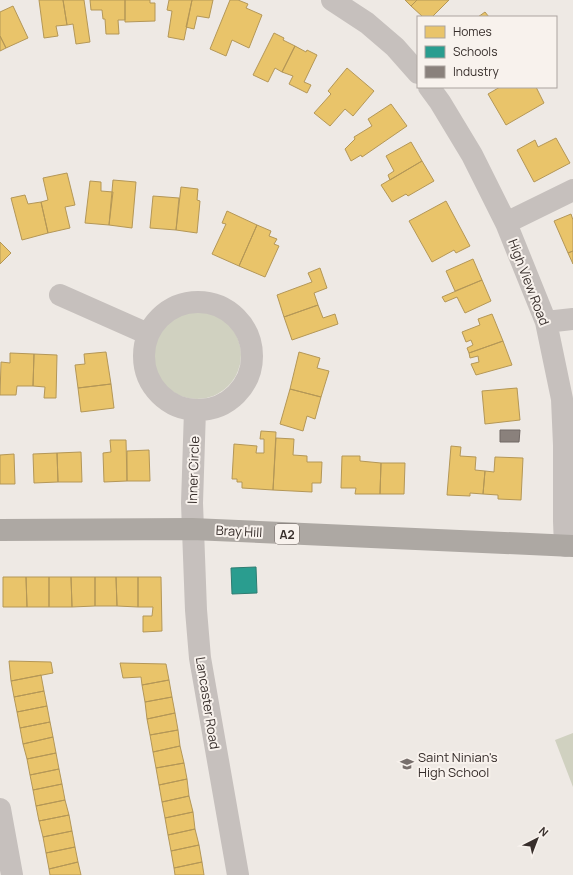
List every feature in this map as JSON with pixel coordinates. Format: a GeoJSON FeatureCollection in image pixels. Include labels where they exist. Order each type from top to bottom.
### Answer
{"type":"FeatureCollection","features":[{"type":"Feature","properties":{"kind":"highway","name":"Bray Hill"},"geometry":{"type":"LineString","coordinates":[[0,530],[192,529],[569,546]]}},
{"type":"Feature","properties":{"kind":"street"},"geometry":{"type":"LineString","coordinates":[[332,0],[373,28],[395,47],[417,72]]}},
{"type":"Feature","properties":{"kind":"street","name":"High View Road"},"geometry":{"type":"LineString","coordinates":[[430,88],[440,102],[472,155],[506,224],[546,322],[562,399],[564,444],[564,521],[569,546]]}},
{"type":"Feature","properties":{"kind":"street"},"geometry":{"type":"LineString","coordinates":[[506,224],[573,190]]}},
{"type":"Feature","properties":{"kind":"street"},"geometry":{"type":"LineString","coordinates":[[60,295],[148,334]]}},
{"type":"Feature","properties":{"kind":"street"},"geometry":{"type":"LineString","coordinates":[[198,301],[214,304],[228,311],[240,321],[248,335],[252,350],[252,365],[247,380],[238,393],[225,403],[211,408],[195,410],[178,406],[163,397],[152,384],[145,368],[144,350],[148,334],[157,320],[169,310],[183,304],[198,301]]}},
{"type":"Feature","properties":{"kind":"street"},"geometry":{"type":"LineString","coordinates":[[546,322],[573,319]]}},
{"type":"Feature","properties":{"kind":"street","name":"Inner Circle"},"geometry":{"type":"LineString","coordinates":[[192,529],[195,410]]}},
{"type":"Feature","properties":{"kind":"street","name":"Lancaster Road"},"geometry":{"type":"LineString","coordinates":[[192,529],[200,658],[238,875]]}},
{"type":"Feature","properties":{"kind":"street"},"geometry":{"type":"LineString","coordinates":[[0,809],[12,875]]}},
{"type":"Feature","properties":{"kind":"green space"},"geometry":{"type":"Polygon","coordinates":[[[197,311],[214,315],[228,324],[237,338],[241,355],[237,372],[228,386],[214,395],[197,399],[180,395],[166,386],[157,372],[153,355],[157,338],[166,324],[180,315],[197,311]]]}},
{"type":"Feature","properties":{"kind":"green space"},"geometry":{"type":"Polygon","coordinates":[[[573,733],[573,787],[555,740],[573,733]]]}},
{"type":"Feature","properties":{"kind":"building: Homes"},"geometry":{"type":"Polygon","coordinates":[[[39,0],[63,0],[67,25],[56,26],[58,36],[44,38],[39,0]]]}},
{"type":"Feature","properties":{"kind":"building: Homes"},"geometry":{"type":"Polygon","coordinates":[[[63,0],[84,0],[90,42],[76,44],[73,24],[67,25],[63,0]]]}},
{"type":"Feature","properties":{"kind":"building: Homes"},"geometry":{"type":"Polygon","coordinates":[[[90,0],[125,0],[125,20],[118,20],[119,34],[106,34],[105,19],[103,19],[102,10],[91,10],[90,0]]]}},
{"type":"Feature","properties":{"kind":"building: Homes"},"geometry":{"type":"Polygon","coordinates":[[[125,0],[150,0],[150,3],[155,3],[155,21],[125,22],[125,0]]]}},
{"type":"Feature","properties":{"kind":"building: Homes"},"geometry":{"type":"Polygon","coordinates":[[[169,0],[192,0],[184,40],[168,37],[172,11],[167,10],[169,0]]]}},
{"type":"Feature","properties":{"kind":"building: Homes"},"geometry":{"type":"Polygon","coordinates":[[[192,0],[213,0],[209,18],[197,16],[194,29],[186,27],[192,0]]]}},
{"type":"Feature","properties":{"kind":"building: Homes"},"geometry":{"type":"Polygon","coordinates":[[[230,0],[238,0],[248,4],[246,8],[262,15],[249,48],[232,40],[226,56],[210,49],[230,0]]]}},
{"type":"Feature","properties":{"kind":"building: Homes"},"geometry":{"type":"Polygon","coordinates":[[[405,0],[417,0],[411,6],[405,0]]]}},
{"type":"Feature","properties":{"kind":"building: Homes"},"geometry":{"type":"Polygon","coordinates":[[[417,0],[449,0],[433,16],[422,16],[411,6],[417,0]]]}},
{"type":"Feature","properties":{"kind":"building: Homes"},"geometry":{"type":"Polygon","coordinates":[[[13,6],[28,38],[6,48],[0,36],[0,12],[13,6]]]}},
{"type":"Feature","properties":{"kind":"building: Homes"},"geometry":{"type":"Polygon","coordinates":[[[485,12],[488,16],[479,16],[485,12]]]}},
{"type":"Feature","properties":{"kind":"building: Homes"},"geometry":{"type":"Polygon","coordinates":[[[274,33],[284,38],[283,40],[295,46],[282,72],[275,68],[268,82],[253,75],[274,33]]]}},
{"type":"Feature","properties":{"kind":"building: Homes"},"geometry":{"type":"Polygon","coordinates":[[[0,36],[6,48],[0,51],[0,36]]]}},
{"type":"Feature","properties":{"kind":"building: Homes"},"geometry":{"type":"Polygon","coordinates":[[[295,46],[306,52],[307,50],[317,55],[304,82],[311,85],[307,93],[289,84],[293,76],[282,72],[295,46]]]}},
{"type":"Feature","properties":{"kind":"building: Homes"},"geometry":{"type":"Polygon","coordinates":[[[347,68],[374,91],[353,116],[345,109],[330,126],[314,113],[331,94],[328,91],[347,68]]]}},
{"type":"Feature","properties":{"kind":"building: Homes"},"geometry":{"type":"Polygon","coordinates":[[[498,88],[536,88],[544,103],[506,125],[488,94],[498,88]]]}},
{"type":"Feature","properties":{"kind":"building: Homes"},"geometry":{"type":"Polygon","coordinates":[[[391,104],[407,126],[362,157],[361,155],[351,161],[345,149],[355,139],[354,137],[372,126],[368,119],[391,104]]]}},
{"type":"Feature","properties":{"kind":"building: Homes"},"geometry":{"type":"Polygon","coordinates":[[[556,138],[570,163],[534,182],[517,150],[535,140],[538,147],[556,138]]]}},
{"type":"Feature","properties":{"kind":"building: Homes"},"geometry":{"type":"Polygon","coordinates":[[[411,142],[422,161],[390,180],[388,175],[394,171],[386,156],[411,142]]]}},
{"type":"Feature","properties":{"kind":"building: Homes"},"geometry":{"type":"Polygon","coordinates":[[[422,161],[434,181],[408,196],[406,194],[392,202],[381,185],[422,161]]]}},
{"type":"Feature","properties":{"kind":"building: Homes"},"geometry":{"type":"Polygon","coordinates":[[[67,173],[75,205],[65,207],[70,228],[48,233],[41,202],[48,200],[43,178],[67,173]]]}},
{"type":"Feature","properties":{"kind":"building: Homes"},"geometry":{"type":"Polygon","coordinates":[[[113,180],[136,182],[132,228],[109,225],[113,180]]]}},
{"type":"Feature","properties":{"kind":"building: Homes"},"geometry":{"type":"Polygon","coordinates":[[[90,181],[101,182],[101,191],[113,192],[109,225],[85,223],[90,181]]]}},
{"type":"Feature","properties":{"kind":"building: Homes"},"geometry":{"type":"Polygon","coordinates":[[[181,187],[198,189],[197,200],[200,201],[197,233],[176,230],[181,187]]]}},
{"type":"Feature","properties":{"kind":"building: Homes"},"geometry":{"type":"Polygon","coordinates":[[[25,195],[28,204],[41,202],[48,233],[22,240],[11,198],[25,195]]]}},
{"type":"Feature","properties":{"kind":"building: Homes"},"geometry":{"type":"Polygon","coordinates":[[[153,196],[179,198],[176,230],[150,228],[153,196]]]}},
{"type":"Feature","properties":{"kind":"building: Homes"},"geometry":{"type":"Polygon","coordinates":[[[446,201],[470,246],[456,253],[454,250],[432,262],[409,221],[446,201]]]}},
{"type":"Feature","properties":{"kind":"building: Homes"},"geometry":{"type":"Polygon","coordinates":[[[227,211],[257,225],[239,266],[212,254],[226,224],[222,223],[227,211]]]}},
{"type":"Feature","properties":{"kind":"building: Homes"},"geometry":{"type":"Polygon","coordinates":[[[571,214],[573,220],[573,251],[568,253],[554,221],[571,214]]]}},
{"type":"Feature","properties":{"kind":"building: Homes"},"geometry":{"type":"Polygon","coordinates":[[[257,225],[271,231],[269,236],[277,239],[274,244],[279,246],[265,277],[239,266],[257,225]]]}},
{"type":"Feature","properties":{"kind":"building: Homes"},"geometry":{"type":"Polygon","coordinates":[[[0,242],[11,253],[0,264],[0,242]]]}},
{"type":"Feature","properties":{"kind":"building: Homes"},"geometry":{"type":"Polygon","coordinates":[[[573,251],[573,264],[568,253],[573,251]]]}},
{"type":"Feature","properties":{"kind":"building: Homes"},"geometry":{"type":"Polygon","coordinates":[[[473,259],[482,280],[455,291],[446,271],[473,259]]]}},
{"type":"Feature","properties":{"kind":"building: Homes"},"geometry":{"type":"Polygon","coordinates":[[[320,268],[327,288],[314,293],[318,305],[284,317],[277,295],[312,282],[308,273],[320,268]]]}},
{"type":"Feature","properties":{"kind":"building: Homes"},"geometry":{"type":"Polygon","coordinates":[[[482,280],[491,301],[465,313],[457,297],[445,302],[442,297],[482,280]]]}},
{"type":"Feature","properties":{"kind":"building: Homes"},"geometry":{"type":"Polygon","coordinates":[[[318,305],[323,318],[335,314],[338,324],[292,340],[284,317],[318,305]]]}},
{"type":"Feature","properties":{"kind":"building: Homes"},"geometry":{"type":"Polygon","coordinates":[[[492,314],[503,341],[469,353],[467,348],[473,345],[471,340],[466,342],[462,332],[480,325],[478,319],[492,314]]]}},
{"type":"Feature","properties":{"kind":"building: Homes"},"geometry":{"type":"Polygon","coordinates":[[[503,341],[512,365],[476,375],[471,364],[479,362],[478,356],[470,358],[469,353],[503,341]]]}},
{"type":"Feature","properties":{"kind":"building: Homes"},"geometry":{"type":"Polygon","coordinates":[[[106,352],[111,384],[78,388],[75,365],[85,364],[84,354],[106,352]]]}},
{"type":"Feature","properties":{"kind":"building: Homes"},"geometry":{"type":"Polygon","coordinates":[[[299,352],[320,358],[317,368],[329,371],[321,397],[290,389],[299,352]]]}},
{"type":"Feature","properties":{"kind":"building: Homes"},"geometry":{"type":"Polygon","coordinates":[[[10,353],[34,354],[33,386],[17,386],[16,395],[0,395],[1,362],[10,363],[10,353]]]}},
{"type":"Feature","properties":{"kind":"building: Homes"},"geometry":{"type":"Polygon","coordinates":[[[34,354],[57,355],[56,398],[44,398],[45,387],[33,386],[34,354]]]}},
{"type":"Feature","properties":{"kind":"building: Homes"},"geometry":{"type":"Polygon","coordinates":[[[111,384],[114,408],[81,412],[78,388],[111,384]]]}},
{"type":"Feature","properties":{"kind":"building: Homes"},"geometry":{"type":"Polygon","coordinates":[[[517,388],[520,420],[485,424],[482,391],[517,388]]]}},
{"type":"Feature","properties":{"kind":"building: Homes"},"geometry":{"type":"Polygon","coordinates":[[[290,389],[321,397],[315,419],[307,416],[303,431],[280,424],[290,389]]]}},
{"type":"Feature","properties":{"kind":"building: Homes"},"geometry":{"type":"Polygon","coordinates":[[[261,431],[276,432],[273,490],[242,488],[242,482],[237,482],[237,479],[232,479],[234,444],[257,446],[256,453],[264,453],[264,439],[260,439],[261,431]]]}},
{"type":"Feature","properties":{"kind":"building: Homes"},"geometry":{"type":"Polygon","coordinates":[[[276,438],[294,439],[293,455],[307,456],[307,462],[322,462],[321,483],[312,483],[312,492],[273,490],[276,438]]]}},
{"type":"Feature","properties":{"kind":"building: Homes"},"geometry":{"type":"Polygon","coordinates":[[[110,440],[126,440],[127,481],[104,482],[103,453],[111,452],[110,440]]]}},
{"type":"Feature","properties":{"kind":"building: Homes"},"geometry":{"type":"Polygon","coordinates":[[[451,446],[461,447],[460,456],[476,457],[475,470],[485,471],[483,494],[470,493],[470,496],[447,495],[451,446]]]}},
{"type":"Feature","properties":{"kind":"building: Homes"},"geometry":{"type":"Polygon","coordinates":[[[149,450],[150,481],[127,481],[127,451],[149,450]]]}},
{"type":"Feature","properties":{"kind":"building: Homes"},"geometry":{"type":"Polygon","coordinates":[[[81,452],[82,482],[58,482],[57,453],[81,452]]]}},
{"type":"Feature","properties":{"kind":"building: Homes"},"geometry":{"type":"Polygon","coordinates":[[[57,453],[58,482],[34,483],[33,454],[57,453]]]}},
{"type":"Feature","properties":{"kind":"building: Homes"},"geometry":{"type":"Polygon","coordinates":[[[14,454],[15,484],[0,484],[0,455],[14,454]]]}},
{"type":"Feature","properties":{"kind":"building: Homes"},"geometry":{"type":"Polygon","coordinates":[[[342,456],[360,456],[360,461],[381,463],[380,494],[355,494],[356,488],[341,488],[342,456]]]}},
{"type":"Feature","properties":{"kind":"building: Homes"},"geometry":{"type":"Polygon","coordinates":[[[495,457],[523,458],[521,500],[498,499],[498,495],[483,494],[485,471],[494,472],[495,457]]]}},
{"type":"Feature","properties":{"kind":"building: Homes"},"geometry":{"type":"Polygon","coordinates":[[[381,463],[405,463],[404,494],[380,494],[381,463]]]}},
{"type":"Feature","properties":{"kind":"building: Homes"},"geometry":{"type":"Polygon","coordinates":[[[3,577],[26,577],[27,607],[3,607],[3,577]]]}},
{"type":"Feature","properties":{"kind":"building: Homes"},"geometry":{"type":"Polygon","coordinates":[[[26,577],[49,577],[49,607],[27,607],[26,577]]]}},
{"type":"Feature","properties":{"kind":"building: Homes"},"geometry":{"type":"Polygon","coordinates":[[[49,577],[71,577],[72,607],[49,607],[49,577]]]}},
{"type":"Feature","properties":{"kind":"building: Homes"},"geometry":{"type":"Polygon","coordinates":[[[71,577],[95,577],[95,606],[72,607],[71,577]]]}},
{"type":"Feature","properties":{"kind":"building: Homes"},"geometry":{"type":"Polygon","coordinates":[[[95,577],[116,577],[117,606],[95,606],[95,577]]]}},
{"type":"Feature","properties":{"kind":"building: Homes"},"geometry":{"type":"Polygon","coordinates":[[[116,577],[138,577],[138,607],[117,606],[116,577]]]}},
{"type":"Feature","properties":{"kind":"building: Homes"},"geometry":{"type":"Polygon","coordinates":[[[138,577],[161,577],[162,631],[143,632],[143,616],[152,616],[153,607],[138,607],[138,577]]]}},
{"type":"Feature","properties":{"kind":"building: Homes"},"geometry":{"type":"Polygon","coordinates":[[[9,661],[51,662],[53,673],[11,681],[9,661]]]}},
{"type":"Feature","properties":{"kind":"building: Homes"},"geometry":{"type":"Polygon","coordinates":[[[120,663],[166,664],[169,680],[142,685],[141,677],[123,678],[120,663]]]}},
{"type":"Feature","properties":{"kind":"building: Homes"},"geometry":{"type":"Polygon","coordinates":[[[41,675],[44,691],[14,697],[11,681],[41,675]]]}},
{"type":"Feature","properties":{"kind":"building: Homes"},"geometry":{"type":"Polygon","coordinates":[[[169,680],[172,697],[145,702],[142,685],[169,680]]]}},
{"type":"Feature","properties":{"kind":"building: Homes"},"geometry":{"type":"Polygon","coordinates":[[[44,691],[47,706],[17,712],[14,697],[44,691]]]}},
{"type":"Feature","properties":{"kind":"building: Homes"},"geometry":{"type":"Polygon","coordinates":[[[172,697],[175,713],[147,719],[145,702],[172,697]]]}},
{"type":"Feature","properties":{"kind":"building: Homes"},"geometry":{"type":"Polygon","coordinates":[[[47,706],[50,722],[20,728],[17,712],[47,706]]]}},
{"type":"Feature","properties":{"kind":"building: Homes"},"geometry":{"type":"Polygon","coordinates":[[[175,713],[178,730],[150,735],[147,719],[175,713]]]}},
{"type":"Feature","properties":{"kind":"building: Homes"},"geometry":{"type":"Polygon","coordinates":[[[50,722],[53,737],[23,744],[20,728],[50,722]]]}},
{"type":"Feature","properties":{"kind":"building: Homes"},"geometry":{"type":"Polygon","coordinates":[[[178,730],[180,746],[153,752],[150,735],[178,730]]]}},
{"type":"Feature","properties":{"kind":"building: Homes"},"geometry":{"type":"Polygon","coordinates":[[[53,737],[56,753],[27,759],[23,744],[53,737]]]}},
{"type":"Feature","properties":{"kind":"building: Homes"},"geometry":{"type":"Polygon","coordinates":[[[180,746],[184,763],[156,768],[153,752],[180,746]]]}},
{"type":"Feature","properties":{"kind":"building: Homes"},"geometry":{"type":"Polygon","coordinates":[[[56,753],[59,769],[30,775],[27,759],[56,753]]]}},
{"type":"Feature","properties":{"kind":"building: Homes"},"geometry":{"type":"Polygon","coordinates":[[[184,763],[187,779],[159,785],[156,768],[184,763]]]}},
{"type":"Feature","properties":{"kind":"building: Homes"},"geometry":{"type":"Polygon","coordinates":[[[59,769],[62,784],[33,790],[30,775],[59,769]]]}},
{"type":"Feature","properties":{"kind":"building: Homes"},"geometry":{"type":"Polygon","coordinates":[[[187,779],[189,796],[162,802],[159,785],[187,779]]]}},
{"type":"Feature","properties":{"kind":"building: Homes"},"geometry":{"type":"Polygon","coordinates":[[[62,784],[65,800],[36,806],[33,790],[62,784]]]}},
{"type":"Feature","properties":{"kind":"building: Homes"},"geometry":{"type":"Polygon","coordinates":[[[189,796],[193,812],[165,818],[162,802],[189,796]]]}},
{"type":"Feature","properties":{"kind":"building: Homes"},"geometry":{"type":"Polygon","coordinates":[[[65,800],[69,815],[39,821],[36,806],[65,800]]]}},
{"type":"Feature","properties":{"kind":"building: Homes"},"geometry":{"type":"Polygon","coordinates":[[[193,812],[195,829],[168,835],[165,818],[193,812]]]}},
{"type":"Feature","properties":{"kind":"building: Homes"},"geometry":{"type":"Polygon","coordinates":[[[69,815],[72,831],[43,837],[39,821],[69,815]]]}},
{"type":"Feature","properties":{"kind":"building: Homes"},"geometry":{"type":"Polygon","coordinates":[[[195,829],[199,845],[171,851],[168,835],[195,829]]]}},
{"type":"Feature","properties":{"kind":"building: Homes"},"geometry":{"type":"Polygon","coordinates":[[[72,831],[75,847],[46,853],[43,837],[72,831]]]}},
{"type":"Feature","properties":{"kind":"building: Homes"},"geometry":{"type":"Polygon","coordinates":[[[199,845],[202,862],[174,868],[171,851],[199,845]]]}},
{"type":"Feature","properties":{"kind":"building: Homes"},"geometry":{"type":"Polygon","coordinates":[[[75,847],[78,862],[49,869],[46,853],[75,847]]]}},
{"type":"Feature","properties":{"kind":"building: Homes"},"geometry":{"type":"Polygon","coordinates":[[[78,862],[81,875],[50,875],[49,869],[78,862]]]}},
{"type":"Feature","properties":{"kind":"building: Homes"},"geometry":{"type":"Polygon","coordinates":[[[202,862],[204,875],[175,875],[174,868],[202,862]]]}},
{"type":"Feature","properties":{"kind":"building: Schools"},"geometry":{"type":"Polygon","coordinates":[[[256,567],[257,593],[232,594],[231,568],[256,567]]]}},
{"type":"Feature","properties":{"kind":"building: Industry"},"geometry":{"type":"Polygon","coordinates":[[[500,430],[520,430],[519,442],[500,442],[500,430]]]}},
{"type":"Feature","properties":{"kind":"place","name":"Saint Ninian's High School"},"geometry":{"type":"Point","coordinates":[407,764]}}]}
